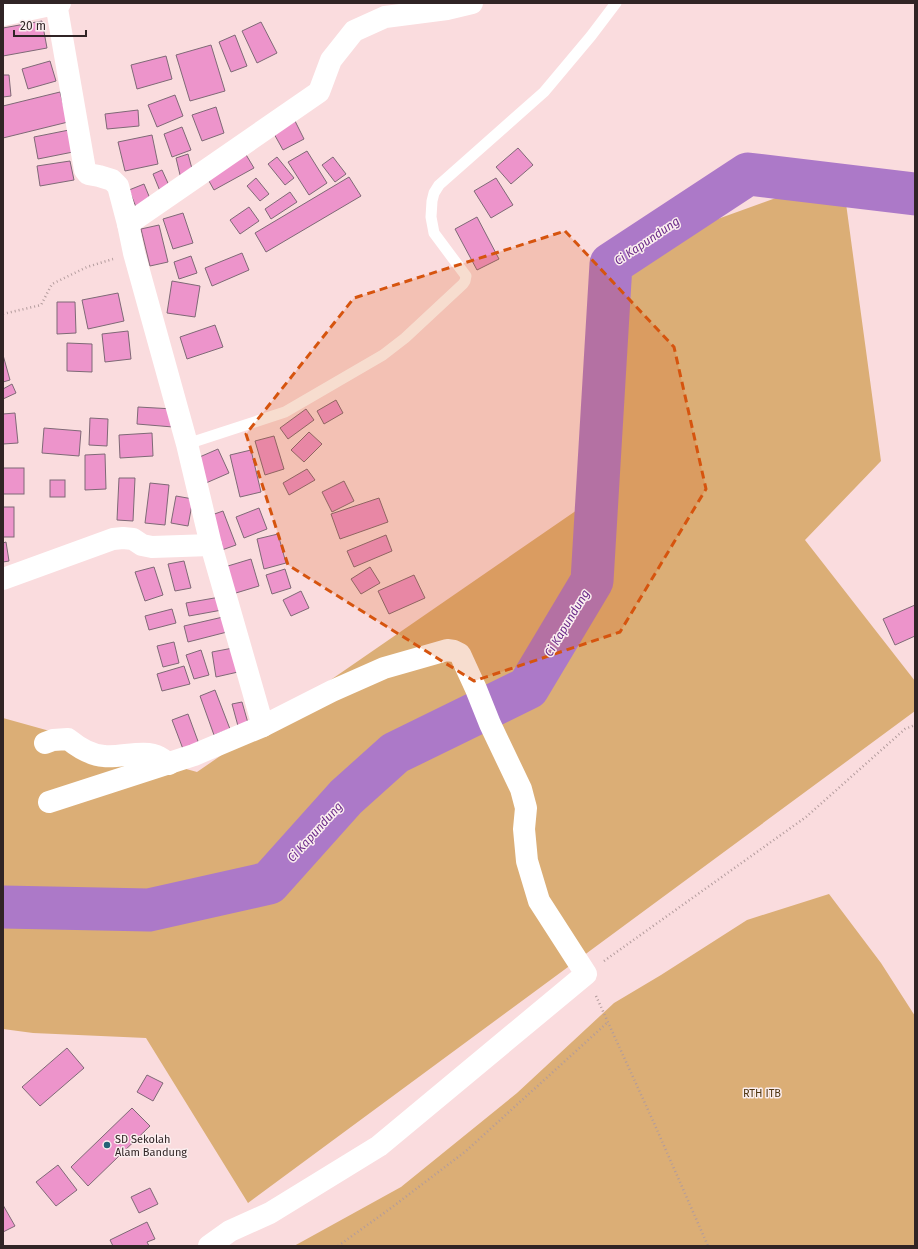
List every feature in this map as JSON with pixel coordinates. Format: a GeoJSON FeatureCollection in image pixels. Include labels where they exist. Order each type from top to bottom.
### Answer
{"type":"FeatureCollection","features":[{"type":"Feature","properties":{"kind":"street"},"geometry":{"type":"LineString","coordinates":[[3,15],[57,3],[85,170],[88,174],[112,180],[118,186],[134,253],[187,444],[211,545],[263,726]]}},
{"type":"Feature","properties":{"kind":"street"},"geometry":{"type":"LineString","coordinates":[[128,224],[319,92],[330,60],[354,31],[385,17],[447,9],[472,3]]}},
{"type":"Feature","properties":{"kind":"street"},"geometry":{"type":"LineString","coordinates":[[3,578],[113,539],[133,539],[142,545],[152,547],[211,545]]}},
{"type":"Feature","properties":{"kind":"street"},"geometry":{"type":"LineString","coordinates":[[49,802],[194,755],[263,726],[332,691],[384,668],[447,650],[460,654],[490,724],[521,789],[526,808],[524,829],[527,861],[539,901],[586,974],[379,1146],[270,1213],[230,1231],[209,1246]]}},
{"type":"Feature","properties":{"kind":"street"},"geometry":{"type":"LineString","coordinates":[[45,743],[53,740],[68,740],[79,748],[94,754],[105,756],[143,754],[158,756],[169,764]]}},
{"type":"Feature","properties":{"kind":"lane"},"geometry":{"type":"LineString","coordinates":[[187,444],[285,412],[383,355],[405,338],[464,284],[466,281],[466,276],[434,234],[431,217],[434,193],[439,185],[450,174],[544,92],[591,36],[616,3]]}},
{"type":"Feature","properties":{"kind":"path"},"geometry":{"type":"LineString","coordinates":[[3,314],[41,305],[52,284],[87,267],[134,253]]}},
{"type":"Feature","properties":{"kind":"path"},"geometry":{"type":"LineString","coordinates":[[586,974],[806,817],[905,729],[915,725]]}},
{"type":"Feature","properties":{"kind":"path"},"geometry":{"type":"LineString","coordinates":[[338,1246],[466,1151],[608,1022],[708,1246]]}},
{"type":"Feature","properties":{"kind":"highlighted area"},"geometry":{"type":"Polygon","coordinates":[[[565,231],[674,347],[706,489],[620,632],[474,681],[288,565],[246,434],[354,298],[565,231]]]}},
{"type":"Feature","properties":{"kind":"green space"},"geometry":{"type":"Polygon","coordinates":[[[842,174],[881,461],[805,540],[915,681],[915,711],[248,1203],[146,1038],[33,1033],[3,1029],[3,718],[197,772],[609,488],[632,250],[842,174]]]}},
{"type":"Feature","properties":{"kind":"green space","name":"RTH ITB"},"geometry":{"type":"Polygon","coordinates":[[[829,894],[881,963],[915,1016],[915,1246],[294,1246],[401,1187],[517,1093],[614,1003],[747,920],[829,894]]]}},
{"type":"Feature","properties":{"kind":"building"},"geometry":{"type":"Polygon","coordinates":[[[42,21],[47,48],[3,56],[3,28],[42,21]]]}},
{"type":"Feature","properties":{"kind":"building"},"geometry":{"type":"Polygon","coordinates":[[[261,22],[277,53],[257,63],[242,31],[261,22]]]}},
{"type":"Feature","properties":{"kind":"building"},"geometry":{"type":"Polygon","coordinates":[[[235,35],[247,66],[231,72],[219,42],[235,35]]]}},
{"type":"Feature","properties":{"kind":"building"},"geometry":{"type":"Polygon","coordinates":[[[211,45],[225,91],[190,101],[176,55],[211,45]]]}},
{"type":"Feature","properties":{"kind":"building"},"geometry":{"type":"Polygon","coordinates":[[[166,56],[172,79],[137,89],[131,65],[166,56]]]}},
{"type":"Feature","properties":{"kind":"building"},"geometry":{"type":"Polygon","coordinates":[[[50,61],[56,81],[28,89],[22,69],[50,61]]]}},
{"type":"Feature","properties":{"kind":"building"},"geometry":{"type":"Polygon","coordinates":[[[3,75],[9,75],[11,96],[3,97],[3,75]]]}},
{"type":"Feature","properties":{"kind":"building"},"geometry":{"type":"Polygon","coordinates":[[[60,92],[68,122],[3,138],[3,106],[60,92]]]}},
{"type":"Feature","properties":{"kind":"building"},"geometry":{"type":"Polygon","coordinates":[[[175,95],[183,116],[157,127],[148,105],[175,95]]]}},
{"type":"Feature","properties":{"kind":"building"},"geometry":{"type":"Polygon","coordinates":[[[216,107],[224,133],[202,141],[192,115],[216,107]]]}},
{"type":"Feature","properties":{"kind":"building"},"geometry":{"type":"Polygon","coordinates":[[[138,110],[139,126],[107,129],[105,114],[138,110]]]}},
{"type":"Feature","properties":{"kind":"building"},"geometry":{"type":"Polygon","coordinates":[[[295,121],[304,139],[283,150],[273,132],[295,121]]]}},
{"type":"Feature","properties":{"kind":"building"},"geometry":{"type":"Polygon","coordinates":[[[182,127],[191,150],[172,157],[164,134],[182,127]]]}},
{"type":"Feature","properties":{"kind":"building"},"geometry":{"type":"Polygon","coordinates":[[[69,130],[73,152],[38,159],[34,137],[69,130]]]}},
{"type":"Feature","properties":{"kind":"building"},"geometry":{"type":"Polygon","coordinates":[[[152,135],[158,164],[125,171],[118,142],[152,135]]]}},
{"type":"Feature","properties":{"kind":"building"},"geometry":{"type":"Polygon","coordinates":[[[518,148],[533,165],[511,184],[496,167],[518,148]]]}},
{"type":"Feature","properties":{"kind":"building"},"geometry":{"type":"Polygon","coordinates":[[[307,151],[327,183],[309,195],[288,162],[307,151]]]}},
{"type":"Feature","properties":{"kind":"building"},"geometry":{"type":"Polygon","coordinates":[[[245,153],[254,168],[214,190],[205,174],[245,153]]]}},
{"type":"Feature","properties":{"kind":"building"},"geometry":{"type":"Polygon","coordinates":[[[188,154],[194,176],[181,179],[176,158],[188,154]]]}},
{"type":"Feature","properties":{"kind":"building"},"geometry":{"type":"Polygon","coordinates":[[[277,157],[294,178],[285,185],[268,164],[277,157]]]}},
{"type":"Feature","properties":{"kind":"building"},"geometry":{"type":"Polygon","coordinates":[[[333,157],[346,174],[335,182],[322,165],[333,157]]]}},
{"type":"Feature","properties":{"kind":"building"},"geometry":{"type":"Polygon","coordinates":[[[70,161],[74,180],[40,186],[37,166],[70,161]]]}},
{"type":"Feature","properties":{"kind":"building"},"geometry":{"type":"Polygon","coordinates":[[[162,170],[172,192],[162,196],[153,174],[162,170]]]}},
{"type":"Feature","properties":{"kind":"building"},"geometry":{"type":"Polygon","coordinates":[[[349,177],[361,196],[266,252],[255,233],[349,177]]]}},
{"type":"Feature","properties":{"kind":"building"},"geometry":{"type":"Polygon","coordinates":[[[256,178],[269,194],[260,201],[247,186],[256,178]]]}},
{"type":"Feature","properties":{"kind":"building"},"geometry":{"type":"Polygon","coordinates":[[[496,178],[513,205],[491,218],[474,191],[496,178]]]}},
{"type":"Feature","properties":{"kind":"building"},"geometry":{"type":"Polygon","coordinates":[[[144,184],[151,201],[136,207],[129,190],[144,184]]]}},
{"type":"Feature","properties":{"kind":"building"},"geometry":{"type":"Polygon","coordinates":[[[290,192],[297,202],[271,219],[265,209],[290,192]]]}},
{"type":"Feature","properties":{"kind":"building"},"geometry":{"type":"Polygon","coordinates":[[[249,207],[259,221],[240,234],[230,220],[249,207]]]}},
{"type":"Feature","properties":{"kind":"building"},"geometry":{"type":"Polygon","coordinates":[[[183,213],[193,243],[173,249],[163,219],[183,213]]]}},
{"type":"Feature","properties":{"kind":"building"},"geometry":{"type":"Polygon","coordinates":[[[477,217],[499,259],[477,270],[455,229],[477,217]]]}},
{"type":"Feature","properties":{"kind":"building"},"geometry":{"type":"Polygon","coordinates":[[[159,225],[168,262],[150,266],[141,229],[159,225]]]}},
{"type":"Feature","properties":{"kind":"building"},"geometry":{"type":"Polygon","coordinates":[[[242,253],[249,270],[212,286],[205,268],[242,253]]]}},
{"type":"Feature","properties":{"kind":"building"},"geometry":{"type":"Polygon","coordinates":[[[191,256],[197,273],[179,279],[174,262],[191,256]]]}},
{"type":"Feature","properties":{"kind":"building"},"geometry":{"type":"Polygon","coordinates":[[[172,281],[200,286],[195,317],[167,313],[172,281]]]}},
{"type":"Feature","properties":{"kind":"building"},"geometry":{"type":"Polygon","coordinates":[[[118,293],[124,321],[88,329],[82,300],[118,293]]]}},
{"type":"Feature","properties":{"kind":"building"},"geometry":{"type":"Polygon","coordinates":[[[57,302],[75,302],[76,333],[57,334],[57,302]]]}},
{"type":"Feature","properties":{"kind":"building"},"geometry":{"type":"Polygon","coordinates":[[[215,325],[223,347],[187,359],[180,337],[215,325]]]}},
{"type":"Feature","properties":{"kind":"building"},"geometry":{"type":"Polygon","coordinates":[[[128,331],[131,359],[105,362],[102,334],[128,331]]]}},
{"type":"Feature","properties":{"kind":"building"},"geometry":{"type":"Polygon","coordinates":[[[67,343],[92,344],[92,372],[67,371],[67,343]]]}},
{"type":"Feature","properties":{"kind":"building"},"geometry":{"type":"Polygon","coordinates":[[[3,355],[10,380],[3,382],[3,355]]]}},
{"type":"Feature","properties":{"kind":"building"},"geometry":{"type":"Polygon","coordinates":[[[12,384],[16,393],[3,399],[3,389],[12,384]]]}},
{"type":"Feature","properties":{"kind":"building"},"geometry":{"type":"Polygon","coordinates":[[[336,400],[343,413],[324,424],[317,411],[336,400]]]}},
{"type":"Feature","properties":{"kind":"building"},"geometry":{"type":"Polygon","coordinates":[[[138,407],[174,409],[173,427],[137,424],[138,407]]]}},
{"type":"Feature","properties":{"kind":"building"},"geometry":{"type":"Polygon","coordinates":[[[306,409],[314,420],[288,439],[280,428],[306,409]]]}},
{"type":"Feature","properties":{"kind":"building"},"geometry":{"type":"Polygon","coordinates":[[[15,413],[18,443],[3,444],[3,414],[15,413]]]}},
{"type":"Feature","properties":{"kind":"building"},"geometry":{"type":"Polygon","coordinates":[[[90,418],[108,419],[107,446],[89,445],[90,418]]]}},
{"type":"Feature","properties":{"kind":"building"},"geometry":{"type":"Polygon","coordinates":[[[44,428],[81,431],[79,456],[42,453],[44,428]]]}},
{"type":"Feature","properties":{"kind":"building"},"geometry":{"type":"Polygon","coordinates":[[[309,432],[322,444],[304,462],[291,450],[309,432]]]}},
{"type":"Feature","properties":{"kind":"building"},"geometry":{"type":"Polygon","coordinates":[[[152,433],[153,456],[120,458],[119,435],[152,433]]]}},
{"type":"Feature","properties":{"kind":"building"},"geometry":{"type":"Polygon","coordinates":[[[274,436],[284,469],[265,475],[255,441],[274,436]]]}},
{"type":"Feature","properties":{"kind":"building"},"geometry":{"type":"Polygon","coordinates":[[[218,449],[229,473],[206,483],[195,459],[218,449]]]}},
{"type":"Feature","properties":{"kind":"building"},"geometry":{"type":"Polygon","coordinates":[[[251,450],[261,492],[240,497],[230,455],[251,450]]]}},
{"type":"Feature","properties":{"kind":"building"},"geometry":{"type":"Polygon","coordinates":[[[105,454],[106,489],[85,490],[85,455],[105,454]]]}},
{"type":"Feature","properties":{"kind":"building"},"geometry":{"type":"Polygon","coordinates":[[[3,468],[24,468],[24,494],[3,494],[3,468]]]}},
{"type":"Feature","properties":{"kind":"building"},"geometry":{"type":"Polygon","coordinates":[[[307,469],[315,480],[289,495],[283,483],[307,469]]]}},
{"type":"Feature","properties":{"kind":"building"},"geometry":{"type":"Polygon","coordinates":[[[119,478],[135,478],[133,521],[117,520],[119,478]]]}},
{"type":"Feature","properties":{"kind":"building"},"geometry":{"type":"Polygon","coordinates":[[[50,480],[65,480],[65,497],[50,497],[50,480]]]}},
{"type":"Feature","properties":{"kind":"building"},"geometry":{"type":"Polygon","coordinates":[[[344,481],[354,501],[332,512],[322,492],[344,481]]]}},
{"type":"Feature","properties":{"kind":"building"},"geometry":{"type":"Polygon","coordinates":[[[150,483],[169,485],[165,525],[145,523],[150,483]]]}},
{"type":"Feature","properties":{"kind":"building"},"geometry":{"type":"Polygon","coordinates":[[[176,496],[193,499],[188,526],[171,523],[176,496]]]}},
{"type":"Feature","properties":{"kind":"building"},"geometry":{"type":"Polygon","coordinates":[[[379,498],[388,522],[340,539],[331,514],[379,498]]]}},
{"type":"Feature","properties":{"kind":"building"},"geometry":{"type":"Polygon","coordinates":[[[3,507],[14,507],[14,537],[3,537],[3,507]]]}},
{"type":"Feature","properties":{"kind":"building"},"geometry":{"type":"Polygon","coordinates":[[[259,508],[267,529],[244,538],[236,517],[259,508]]]}},
{"type":"Feature","properties":{"kind":"building"},"geometry":{"type":"Polygon","coordinates":[[[223,511],[236,545],[219,551],[206,517],[223,511]]]}},
{"type":"Feature","properties":{"kind":"building"},"geometry":{"type":"Polygon","coordinates":[[[278,534],[286,563],[264,569],[257,539],[278,534]]]}},
{"type":"Feature","properties":{"kind":"building"},"geometry":{"type":"Polygon","coordinates":[[[386,535],[392,551],[354,567],[347,551],[386,535]]]}},
{"type":"Feature","properties":{"kind":"building"},"geometry":{"type":"Polygon","coordinates":[[[6,542],[9,561],[3,562],[3,543],[6,542]]]}},
{"type":"Feature","properties":{"kind":"building"},"geometry":{"type":"Polygon","coordinates":[[[251,559],[259,586],[226,596],[218,569],[251,559]]]}},
{"type":"Feature","properties":{"kind":"building"},"geometry":{"type":"Polygon","coordinates":[[[184,561],[191,588],[175,591],[168,564],[184,561]]]}},
{"type":"Feature","properties":{"kind":"building"},"geometry":{"type":"Polygon","coordinates":[[[154,567],[163,595],[145,601],[135,572],[154,567]]]}},
{"type":"Feature","properties":{"kind":"building"},"geometry":{"type":"Polygon","coordinates":[[[370,567],[380,583],[361,594],[351,579],[370,567]]]}},
{"type":"Feature","properties":{"kind":"building"},"geometry":{"type":"Polygon","coordinates":[[[285,569],[291,588],[272,594],[266,575],[285,569]]]}},
{"type":"Feature","properties":{"kind":"building"},"geometry":{"type":"Polygon","coordinates":[[[414,575],[425,598],[389,614],[378,591],[414,575]]]}},
{"type":"Feature","properties":{"kind":"building"},"geometry":{"type":"Polygon","coordinates":[[[301,591],[309,608],[291,616],[283,600],[301,591]]]}},
{"type":"Feature","properties":{"kind":"building"},"geometry":{"type":"Polygon","coordinates":[[[220,597],[222,610],[189,616],[186,603],[220,597]]]}},
{"type":"Feature","properties":{"kind":"building"},"geometry":{"type":"Polygon","coordinates":[[[915,605],[915,636],[895,645],[883,619],[915,605]]]}},
{"type":"Feature","properties":{"kind":"building"},"geometry":{"type":"Polygon","coordinates":[[[172,609],[176,623],[149,630],[145,616],[172,609]]]}},
{"type":"Feature","properties":{"kind":"building"},"geometry":{"type":"Polygon","coordinates":[[[223,617],[227,632],[188,642],[184,626],[223,617]]]}},
{"type":"Feature","properties":{"kind":"building"},"geometry":{"type":"Polygon","coordinates":[[[174,642],[179,663],[163,667],[157,646],[174,642]]]}},
{"type":"Feature","properties":{"kind":"building"},"geometry":{"type":"Polygon","coordinates":[[[233,648],[238,672],[216,677],[212,652],[233,648]]]}},
{"type":"Feature","properties":{"kind":"building"},"geometry":{"type":"Polygon","coordinates":[[[201,650],[209,675],[194,679],[186,655],[201,650]]]}},
{"type":"Feature","properties":{"kind":"building"},"geometry":{"type":"Polygon","coordinates":[[[184,666],[190,684],[162,691],[157,674],[184,666]]]}},
{"type":"Feature","properties":{"kind":"building"},"geometry":{"type":"Polygon","coordinates":[[[215,690],[230,729],[214,735],[200,696],[215,690]]]}},
{"type":"Feature","properties":{"kind":"building"},"geometry":{"type":"Polygon","coordinates":[[[242,702],[248,723],[238,726],[232,704],[242,702]]]}},
{"type":"Feature","properties":{"kind":"building"},"geometry":{"type":"Polygon","coordinates":[[[188,714],[199,744],[183,749],[172,720],[188,714]]]}},
{"type":"Feature","properties":{"kind":"building"},"geometry":{"type":"Polygon","coordinates":[[[67,1048],[84,1068],[40,1106],[22,1087],[67,1048]]]}},
{"type":"Feature","properties":{"kind":"building"},"geometry":{"type":"Polygon","coordinates":[[[147,1075],[163,1083],[153,1101],[137,1092],[147,1075]]]}},
{"type":"Feature","properties":{"kind":"building"},"geometry":{"type":"Polygon","coordinates":[[[132,1108],[150,1126],[88,1186],[71,1167],[132,1108]]]}},
{"type":"Feature","properties":{"kind":"building"},"geometry":{"type":"Polygon","coordinates":[[[58,1165],[77,1190],[56,1206],[36,1182],[58,1165]]]}},
{"type":"Feature","properties":{"kind":"building"},"geometry":{"type":"Polygon","coordinates":[[[150,1188],[158,1204],[139,1213],[131,1197],[150,1188]]]}},
{"type":"Feature","properties":{"kind":"building"},"geometry":{"type":"Polygon","coordinates":[[[3,1205],[15,1226],[3,1232],[3,1205]]]}},
{"type":"Feature","properties":{"kind":"building"},"geometry":{"type":"Polygon","coordinates":[[[147,1222],[155,1239],[147,1242],[149,1246],[113,1246],[110,1240],[147,1222]]]}},
{"type":"Feature","properties":{"kind":"waterway","name":"Ci Kapundung"},"geometry":{"type":"LineString","coordinates":[[3,907],[149,910],[269,883],[346,797],[395,753],[528,688],[592,581],[611,264],[748,174],[915,194]]}},
{"type":"Feature","properties":{"kind":"place","name":"SD Sekolah Alam Bandung"},"geometry":{"type":"Point","coordinates":[107,1145]}}]}
